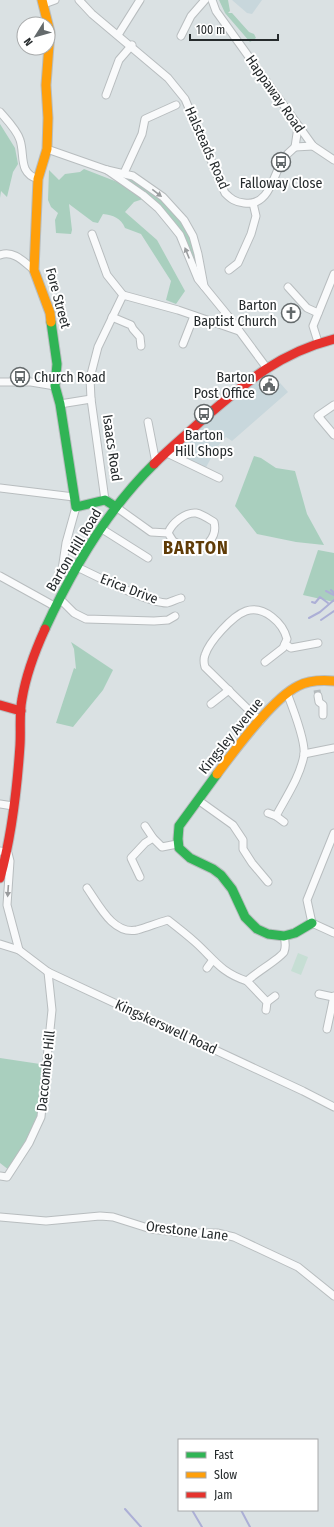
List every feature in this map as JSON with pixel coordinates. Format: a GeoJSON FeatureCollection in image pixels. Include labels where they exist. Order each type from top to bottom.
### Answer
{"type":"FeatureCollection","features":[{"type":"Feature","properties":{"kind":"street"},"geometry":{"type":"LineString","coordinates":[[43,2],[55,0]]}},
{"type":"Feature","properties":{"kind":"street","name":"Halsteads Road"},"geometry":{"type":"LineString","coordinates":[[79,0],[168,78],[185,99],[225,193],[236,202],[253,203]]}},
{"type":"Feature","properties":{"kind":"street"},"geometry":{"type":"LineString","coordinates":[[118,35],[140,0]]}},
{"type":"Feature","properties":{"kind":"street"},"geometry":{"type":"LineString","coordinates":[[181,36],[191,16],[205,0]]}},
{"type":"Feature","properties":{"kind":"street","name":"Happaway Road"},"geometry":{"type":"LineString","coordinates":[[212,0],[216,11],[298,127],[313,146],[334,160]]}},
{"type":"Feature","properties":{"kind":"street","name":"Fore Street"},"geometry":{"type":"LineString","coordinates":[[43,2],[50,32],[46,85],[48,118],[47,149],[38,179],[34,270],[50,313],[57,364],[55,386],[60,404],[76,507],[66,543],[61,577]]}},
{"type":"Feature","properties":{"kind":"street"},"geometry":{"type":"LineString","coordinates":[[106,95],[119,60],[132,45]]}},
{"type":"Feature","properties":{"kind":"street"},"geometry":{"type":"LineString","coordinates":[[124,173],[142,134],[145,119],[176,104]]}},
{"type":"Feature","properties":{"kind":"street"},"geometry":{"type":"LineString","coordinates":[[0,112],[20,139],[24,170],[32,177],[38,179]]}},
{"type":"Feature","properties":{"kind":"street"},"geometry":{"type":"LineString","coordinates":[[229,270],[238,263],[251,234],[256,216],[253,203],[268,192],[281,162],[295,147],[298,127]]}},
{"type":"Feature","properties":{"kind":"street"},"geometry":{"type":"LineString","coordinates":[[295,147],[313,146]]}},
{"type":"Feature","properties":{"kind":"street"},"geometry":{"type":"LineString","coordinates":[[47,149],[107,170],[133,176],[163,197],[184,220],[198,254],[205,287]]}},
{"type":"Feature","properties":{"kind":"street"},"geometry":{"type":"LineString","coordinates":[[107,170],[148,199],[172,225],[180,235],[196,277],[239,330],[266,367]]}},
{"type":"Feature","properties":{"kind":"street"},"geometry":{"type":"LineString","coordinates":[[92,234],[107,275],[123,295],[239,330]]}},
{"type":"Feature","properties":{"kind":"street"},"geometry":{"type":"LineString","coordinates":[[0,255],[9,253],[15,255],[34,270]]}},
{"type":"Feature","properties":{"kind":"street"},"geometry":{"type":"LineString","coordinates":[[318,342],[313,326],[334,274]]}},
{"type":"Feature","properties":{"kind":"street"},"geometry":{"type":"LineString","coordinates":[[288,288],[307,308],[318,313]]}},
{"type":"Feature","properties":{"kind":"street","name":"Isaacs Road"},"geometry":{"type":"LineString","coordinates":[[105,500],[91,399],[90,378],[98,347],[123,295]]}},
{"type":"Feature","properties":{"kind":"street"},"geometry":{"type":"LineString","coordinates":[[112,316],[131,325],[140,337],[141,346]]}},
{"type":"Feature","properties":{"kind":"street"},"geometry":{"type":"LineString","coordinates":[[183,344],[194,316]]}},
{"type":"Feature","properties":{"kind":"street","name":"Barton Hill Road"},"geometry":{"type":"LineString","coordinates":[[0,878],[13,806],[20,743],[23,694],[41,639],[60,598],[77,567],[116,507],[144,474],[223,401],[266,367],[305,347],[318,342],[334,339]]}},
{"type":"Feature","properties":{"kind":"street"},"geometry":{"type":"LineString","coordinates":[[0,382],[31,382],[55,386]]}},
{"type":"Feature","properties":{"kind":"street","name":"Isaacs Road"},"geometry":{"type":"LineString","coordinates":[[60,404],[91,399]]}},
{"type":"Feature","properties":{"kind":"street"},"geometry":{"type":"LineString","coordinates":[[334,405],[318,416],[334,435]]}},
{"type":"Feature","properties":{"kind":"street"},"geometry":{"type":"LineString","coordinates":[[148,422],[156,463]]}},
{"type":"Feature","properties":{"kind":"street"},"geometry":{"type":"LineString","coordinates":[[167,454],[219,478]]}},
{"type":"Feature","properties":{"kind":"street"},"geometry":{"type":"LineString","coordinates":[[0,488],[74,498]]}},
{"type":"Feature","properties":{"kind":"street","name":"Isaacs Road"},"geometry":{"type":"LineString","coordinates":[[76,507],[105,500],[116,507]]}},
{"type":"Feature","properties":{"kind":"street"},"geometry":{"type":"LineString","coordinates":[[116,507],[151,532],[168,533]]}},
{"type":"Feature","properties":{"kind":"street"},"geometry":{"type":"LineString","coordinates":[[196,513],[201,515],[214,522],[215,526],[214,536],[204,547],[191,551],[182,548],[173,541],[168,533],[170,528],[187,514],[196,513]]}},
{"type":"Feature","properties":{"kind":"street"},"geometry":{"type":"LineString","coordinates":[[102,529],[148,558]]}},
{"type":"Feature","properties":{"kind":"street","name":"Erica Drive"},"geometry":{"type":"LineString","coordinates":[[77,567],[114,585],[148,598],[166,603],[181,598]]}},
{"type":"Feature","properties":{"kind":"street"},"geometry":{"type":"LineString","coordinates":[[0,576],[56,607]]}},
{"type":"Feature","properties":{"kind":"street"},"geometry":{"type":"LineString","coordinates":[[60,598],[74,613],[86,619],[154,621],[168,620],[175,616]]}},
{"type":"Feature","properties":{"kind":"street"},"geometry":{"type":"LineString","coordinates":[[260,721],[205,668],[204,662],[205,655],[221,631],[238,615],[246,610],[264,612],[276,620],[287,639],[285,644],[265,662]]}},
{"type":"Feature","properties":{"kind":"street"},"geometry":{"type":"LineString","coordinates":[[285,644],[291,648],[318,642]]}},
{"type":"Feature","properties":{"kind":"street"},"geometry":{"type":"LineString","coordinates":[[315,680],[320,702],[323,705],[323,715]]}},
{"type":"Feature","properties":{"kind":"street","name":"Kingsley Avenue"},"geometry":{"type":"LineString","coordinates":[[177,844],[179,826],[250,731],[278,700],[292,688],[315,680],[334,681]]}},
{"type":"Feature","properties":{"kind":"street"},"geometry":{"type":"LineString","coordinates":[[211,704],[229,690]]}},
{"type":"Feature","properties":{"kind":"street"},"geometry":{"type":"LineString","coordinates":[[276,816],[298,774],[304,754],[296,716],[287,693]]}},
{"type":"Feature","properties":{"kind":"street"},"geometry":{"type":"LineString","coordinates":[[0,705],[21,711]]}},
{"type":"Feature","properties":{"kind":"street"},"geometry":{"type":"LineString","coordinates":[[304,754],[334,748]]}},
{"type":"Feature","properties":{"kind":"street"},"geometry":{"type":"LineString","coordinates":[[198,800],[233,825],[243,840],[243,849],[252,864],[268,882]]}},
{"type":"Feature","properties":{"kind":"street"},"geometry":{"type":"LineString","coordinates":[[0,804],[13,806]]}},
{"type":"Feature","properties":{"kind":"street"},"geometry":{"type":"LineString","coordinates":[[268,813],[276,816],[284,822]]}},
{"type":"Feature","properties":{"kind":"street"},"geometry":{"type":"LineString","coordinates":[[145,826],[153,838],[162,847],[177,844],[187,858],[219,873],[228,883],[249,923],[272,934],[284,936],[312,923]]}},
{"type":"Feature","properties":{"kind":"street"},"geometry":{"type":"LineString","coordinates":[[312,923],[307,900],[334,833]]}},
{"type":"Feature","properties":{"kind":"street"},"geometry":{"type":"LineString","coordinates":[[140,877],[131,858],[153,838]]}},
{"type":"Feature","properties":{"kind":"street"},"geometry":{"type":"LineString","coordinates":[[4,852],[10,861],[7,905],[19,950]]}},
{"type":"Feature","properties":{"kind":"street"},"geometry":{"type":"LineString","coordinates":[[86,888],[115,925],[125,930],[137,930],[168,920],[196,943],[212,961],[237,978],[247,981],[267,1002]]}},
{"type":"Feature","properties":{"kind":"street"},"geometry":{"type":"LineString","coordinates":[[312,923],[334,933]]}},
{"type":"Feature","properties":{"kind":"street"},"geometry":{"type":"LineString","coordinates":[[247,981],[266,965],[279,959],[285,950],[284,936]]}},
{"type":"Feature","properties":{"kind":"street","name":"Kingskerswell Road"},"geometry":{"type":"LineString","coordinates":[[0,944],[19,950],[48,972],[303,1091],[334,1108]]}},
{"type":"Feature","properties":{"kind":"street"},"geometry":{"type":"LineString","coordinates":[[207,968],[212,961]]}},
{"type":"Feature","properties":{"kind":"street","name":"Daccombe Hill"},"geometry":{"type":"LineString","coordinates":[[0,1176],[7,1177],[29,1142],[41,1117],[52,1010],[48,972]]}},
{"type":"Feature","properties":{"kind":"street"},"geometry":{"type":"LineString","coordinates":[[320,994],[334,997],[327,1029]]}},
{"type":"Feature","properties":{"kind":"street"},"geometry":{"type":"LineString","coordinates":[[266,1010],[267,1002],[275,996]]}},
{"type":"Feature","properties":{"kind":"street","name":"Orestone Lane"},"geometry":{"type":"LineString","coordinates":[[0,1217],[46,1221],[106,1216],[151,1230],[183,1233],[217,1233],[234,1236],[298,1267],[334,1296]]}},
{"type":"Feature","properties":{"kind":"shaded area"},"geometry":{"type":"Polygon","coordinates":[[[232,0],[262,0],[252,14],[247,13],[232,0]]]}},
{"type":"Feature","properties":{"kind":"shaded area"},"geometry":{"type":"Polygon","coordinates":[[[266,367],[288,392],[232,441],[226,437],[217,447],[204,471],[167,453],[266,367]]]}},
{"type":"Feature","properties":{"kind":"green space"},"geometry":{"type":"Polygon","coordinates":[[[219,0],[228,0],[230,11],[228,13],[232,13],[249,32],[254,34],[256,38],[250,42],[225,13],[219,0]]]}},
{"type":"Feature","properties":{"kind":"green space"},"geometry":{"type":"Polygon","coordinates":[[[0,124],[15,148],[18,164],[13,172],[7,197],[1,191],[0,198],[0,124]]]}},
{"type":"Feature","properties":{"kind":"green space"},"geometry":{"type":"Polygon","coordinates":[[[84,169],[120,183],[143,199],[134,202],[125,212],[157,240],[185,291],[176,304],[166,300],[171,281],[141,234],[125,228],[116,218],[103,214],[98,223],[93,222],[69,204],[72,230],[71,234],[56,233],[55,220],[58,213],[51,207],[48,200],[49,170],[59,180],[65,174],[80,172],[84,169]]]}},
{"type":"Feature","properties":{"kind":"green space"},"geometry":{"type":"Polygon","coordinates":[[[107,170],[124,173],[163,197],[193,236],[205,287],[180,235],[158,208],[107,170]]]}},
{"type":"Feature","properties":{"kind":"green space"},"geometry":{"type":"Polygon","coordinates":[[[254,456],[261,458],[276,468],[295,471],[307,514],[324,545],[296,542],[257,534],[235,506],[254,456]]]}},
{"type":"Feature","properties":{"kind":"green space"},"geometry":{"type":"Polygon","coordinates":[[[318,550],[334,553],[334,602],[303,595],[318,550]]]}},
{"type":"Feature","properties":{"kind":"green space"},"geometry":{"type":"Polygon","coordinates":[[[71,642],[113,670],[103,690],[73,727],[56,723],[74,668],[76,669],[74,649],[71,642]]]}},
{"type":"Feature","properties":{"kind":"green space"},"geometry":{"type":"Polygon","coordinates":[[[298,953],[308,957],[301,975],[291,971],[298,953]]]}},
{"type":"Feature","properties":{"kind":"green space"},"geometry":{"type":"Polygon","coordinates":[[[0,1058],[40,1064],[44,1071],[40,1112],[29,1139],[9,1170],[0,1163],[0,1058]]]}},
{"type":"Feature","properties":{"kind":"waterway"},"geometry":{"type":"LineString","coordinates":[[331,590],[334,593]]}},
{"type":"Feature","properties":{"kind":"waterway"},"geometry":{"type":"LineString","coordinates":[[326,591],[334,595]]}},
{"type":"Feature","properties":{"kind":"waterway"},"geometry":{"type":"LineString","coordinates":[[312,602],[315,603],[320,597],[328,603]]}},
{"type":"Feature","properties":{"kind":"waterway"},"geometry":{"type":"LineString","coordinates":[[309,618],[320,612],[334,600]]}},
{"type":"Feature","properties":{"kind":"waterway"},"geometry":{"type":"LineString","coordinates":[[321,620],[334,611]]}},
{"type":"Feature","properties":{"kind":"waterway"},"geometry":{"type":"LineString","coordinates":[[125,1509],[141,1527]]}},
{"type":"Feature","properties":{"kind":"waterway"},"geometry":{"type":"LineString","coordinates":[[193,1511],[202,1527]]}},
{"type":"Feature","properties":{"kind":"waterway"},"geometry":{"type":"LineString","coordinates":[[242,1511],[250,1527]]}},
{"type":"Feature","properties":{"kind":"tunnel"},"geometry":{"type":"LineString","coordinates":[[317,690],[318,696]]}},
{"type":"Feature","properties":{"kind":"traffic: fast"},"geometry":{"type":"LineString","coordinates":[[51,322],[57,364],[55,386],[60,404],[76,507],[105,500],[116,507]]}},
{"type":"Feature","properties":{"kind":"traffic: fast"},"geometry":{"type":"LineString","coordinates":[[45,629],[67,585],[92,542],[121,501],[154,464]]}},
{"type":"Feature","properties":{"kind":"traffic: fast"},"geometry":{"type":"LineString","coordinates":[[217,774],[179,826],[179,848],[190,858],[213,869],[221,875],[232,889],[245,917],[257,929],[268,934],[284,936],[295,933],[312,923]]}},
{"type":"Feature","properties":{"kind":"traffic: slow"},"geometry":{"type":"LineString","coordinates":[[42,0],[50,32],[46,85],[48,118],[47,149],[38,179],[34,270],[50,313],[51,322]]}},
{"type":"Feature","properties":{"kind":"traffic: slow"},"geometry":{"type":"LineString","coordinates":[[217,774],[254,726],[288,692],[298,686],[311,682],[334,681]]}},
{"type":"Feature","properties":{"kind":"traffic: jam"},"geometry":{"type":"LineString","coordinates":[[154,464],[247,382],[279,361],[314,345],[334,339]]}},
{"type":"Feature","properties":{"kind":"traffic: jam"},"geometry":{"type":"LineString","coordinates":[[0,878],[8,845],[16,796],[22,699],[31,663],[45,629]]}},
{"type":"Feature","properties":{"kind":"traffic: jam"},"geometry":{"type":"LineString","coordinates":[[0,705],[21,711]]}},
{"type":"Feature","properties":{"kind":"place","name":"Falloway Close"},"geometry":{"type":"Point","coordinates":[281,162]}},
{"type":"Feature","properties":{"kind":"place","name":"Barton Baptist Church"},"geometry":{"type":"Point","coordinates":[291,313]}},
{"type":"Feature","properties":{"kind":"place","name":"Church Road"},"geometry":{"type":"Point","coordinates":[20,377]}},
{"type":"Feature","properties":{"kind":"place","name":"Barton Post Office"},"geometry":{"type":"Point","coordinates":[269,385]}},
{"type":"Feature","properties":{"kind":"place","name":"Barton Hill Shops"},"geometry":{"type":"Point","coordinates":[204,414]}},
{"type":"Feature","properties":{"kind":"district","name":"BARTON"},"geometry":{"type":"Point","coordinates":[196,548]}}]}
